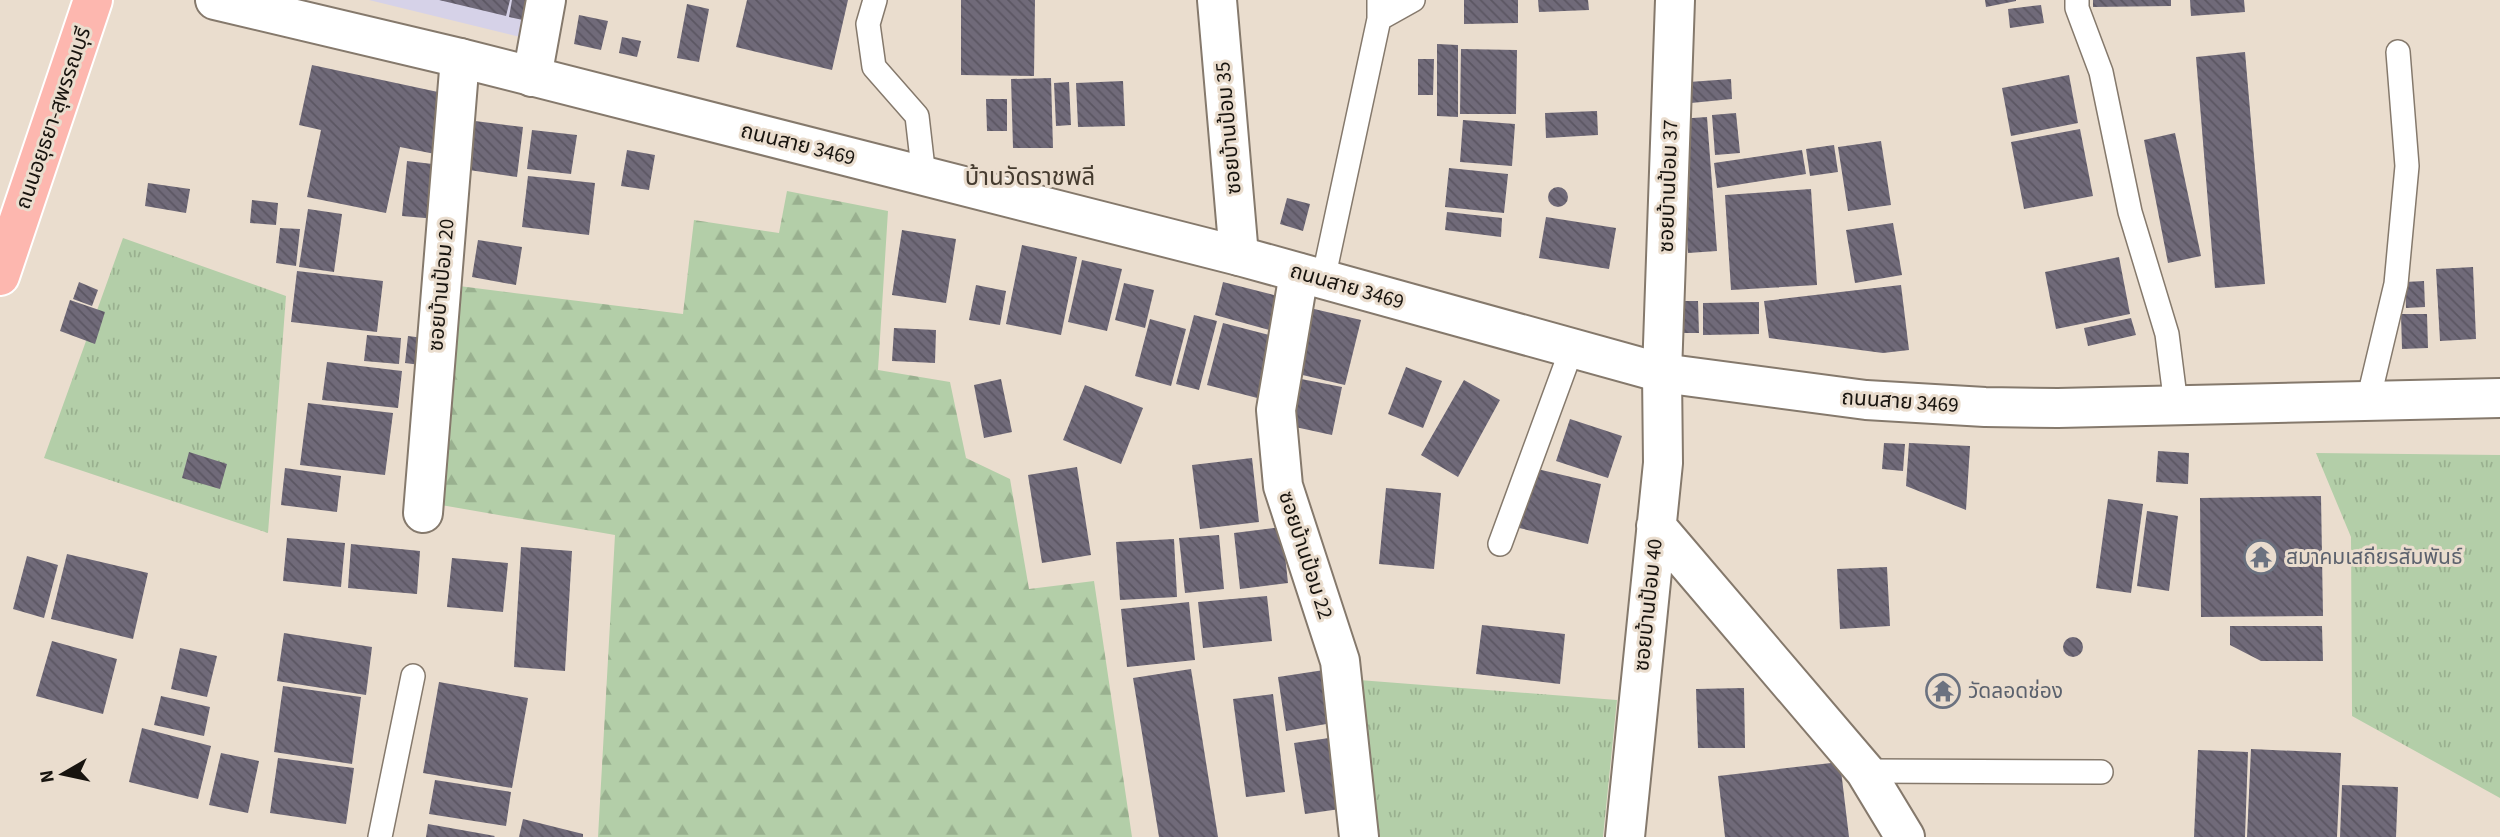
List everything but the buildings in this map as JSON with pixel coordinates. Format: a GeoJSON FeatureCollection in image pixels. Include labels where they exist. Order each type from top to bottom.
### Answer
{"type":"FeatureCollection","features":[{"type":"Feature","properties":{"kind":"main road","name":"ถนนอยุธยา-สุพรรณบุรี"},"geometry":{"type":"LineString","coordinates":[[0,276],[93,0]]}},
{"type":"Feature","properties":{"kind":"street","name":"ถนนสาย 3469"},"geometry":{"type":"LineString","coordinates":[[215,0],[460,58],[1239,256],[1662,373],[1866,400],[1985,407],[2500,398]]}},
{"type":"Feature","properties":{"kind":"street"},"geometry":{"type":"LineString","coordinates":[[532,77],[546,0]]}},
{"type":"Feature","properties":{"kind":"street","name":"ซอยบ้านป้อม 35"},"geometry":{"type":"LineString","coordinates":[[1217,0],[1239,256]]}},
{"type":"Feature","properties":{"kind":"street","name":"ซอยบ้านป้อม 37"},"geometry":{"type":"LineString","coordinates":[[1662,373],[1675,0]]}},
{"type":"Feature","properties":{"kind":"street","name":"ซอยบ้านป้อม 20"},"geometry":{"type":"LineString","coordinates":[[423,513],[460,58]]}},
{"type":"Feature","properties":{"kind":"street","name":"ซอยบ้านป้อม 22"},"geometry":{"type":"LineString","coordinates":[[1311,276],[1276,410],[1283,486],[1339,661],[1359,837]]}},
{"type":"Feature","properties":{"kind":"street","name":"ซอยบ้านป้อม 40"},"geometry":{"type":"LineString","coordinates":[[1625,837],[1663,463],[1662,373]]}},
{"type":"Feature","properties":{"kind":"street"},"geometry":{"type":"LineString","coordinates":[[1657,526],[1865,771],[1905,837]]}},
{"type":"Feature","properties":{"kind":"lane"},"geometry":{"type":"LineString","coordinates":[[875,0],[868,24],[874,67],[917,116],[924,177]]}},
{"type":"Feature","properties":{"kind":"lane"},"geometry":{"type":"LineString","coordinates":[[1311,276],[1379,10],[1413,0]]}},
{"type":"Feature","properties":{"kind":"lane"},"geometry":{"type":"LineString","coordinates":[[2077,0],[2077,8],[2101,72],[2130,212],[2167,334],[2176,405]]}},
{"type":"Feature","properties":{"kind":"lane"},"geometry":{"type":"LineString","coordinates":[[2368,401],[2396,284],[2406,179],[2398,52]]}},
{"type":"Feature","properties":{"kind":"lane"},"geometry":{"type":"LineString","coordinates":[[1500,544],[1572,348]]}},
{"type":"Feature","properties":{"kind":"lane"},"geometry":{"type":"LineString","coordinates":[[380,837],[413,676]]}},
{"type":"Feature","properties":{"kind":"lane"},"geometry":{"type":"LineString","coordinates":[[1865,771],[2101,772]]}},
{"type":"Feature","properties":{"kind":"shaded area"},"geometry":{"type":"Polygon","coordinates":[[[369,0],[540,0],[532,40],[369,0]]]}},
{"type":"Feature","properties":{"kind":"green space"},"geometry":{"type":"Polygon","coordinates":[[[787,191],[888,211],[878,370],[950,382],[966,458],[1010,479],[1029,589],[1094,581],[1132,837],[598,837],[615,535],[441,505],[459,286],[683,314],[694,220],[779,233],[787,191]]]}},
{"type":"Feature","properties":{"kind":"green space"},"geometry":{"type":"Polygon","coordinates":[[[123,238],[286,296],[268,533],[44,458],[123,238]]]}},
{"type":"Feature","properties":{"kind":"green space"},"geometry":{"type":"Polygon","coordinates":[[[2316,453],[2500,455],[2500,798],[2352,716],[2351,537],[2316,453]]]}},
{"type":"Feature","properties":{"kind":"green space"},"geometry":{"type":"Polygon","coordinates":[[[1359,680],[1617,700],[1603,837],[1378,837],[1359,680]]]}},
{"type":"Feature","properties":{"kind":"place","name":"สมาคมเสถียรสัมพันธ์"},"geometry":{"type":"Point","coordinates":[2261,557]}},
{"type":"Feature","properties":{"kind":"place","name":"วัดลอดช่อง"},"geometry":{"type":"Point","coordinates":[1943,691]}},
{"type":"Feature","properties":{"kind":"district","name":"บ้านวัดราชพลี"},"geometry":{"type":"Point","coordinates":[1030,177]}}]}
